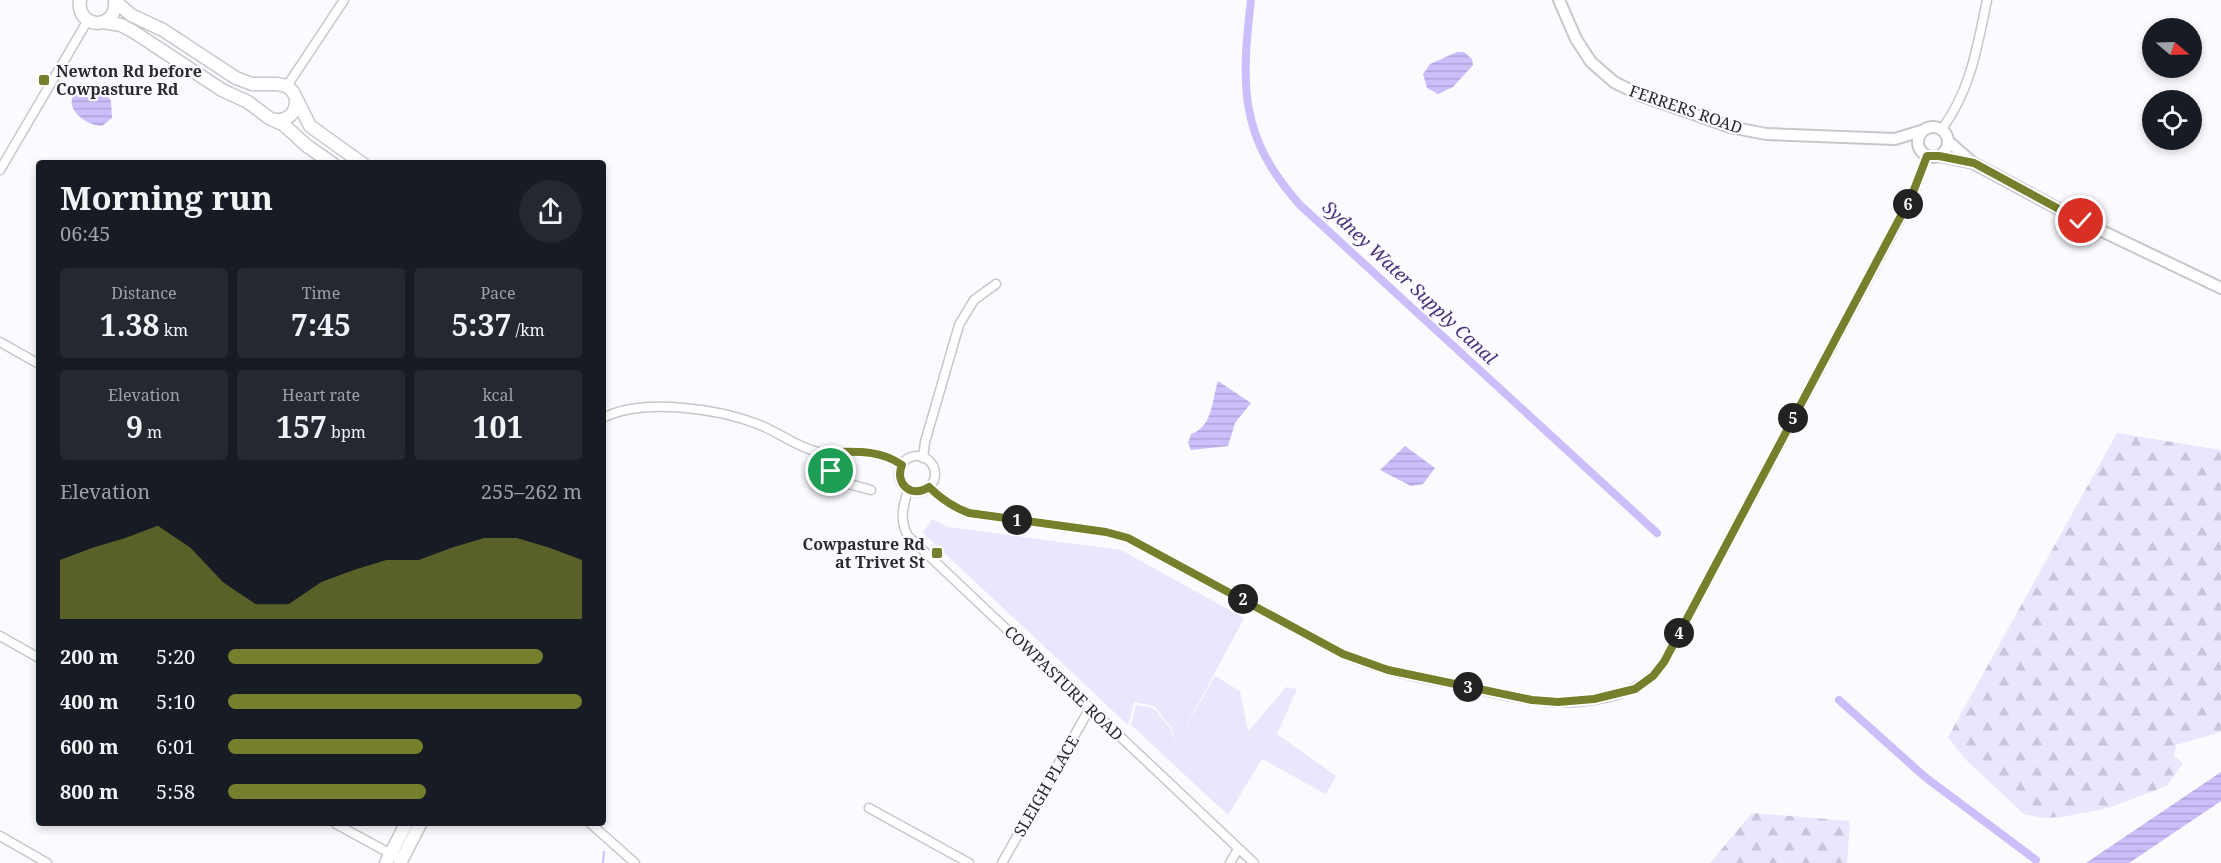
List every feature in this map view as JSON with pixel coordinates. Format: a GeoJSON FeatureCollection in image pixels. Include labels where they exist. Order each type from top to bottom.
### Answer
{"type":"FeatureCollection","features":[{"type":"Feature","properties":{"kind":"main road"},"geometry":{"type":"LineString","coordinates":[[104,22],[114,13],[115,0]]}},
{"type":"Feature","properties":{"kind":"main road"},"geometry":{"type":"LineString","coordinates":[[115,0],[137,19],[163,30],[236,78],[252,84],[287,86],[293,92],[305,119],[316,132],[357,160]]}},
{"type":"Feature","properties":{"kind":"main road"},"geometry":{"type":"LineString","coordinates":[[79,1],[82,14],[88,20],[128,28],[222,90],[248,102],[292,130],[307,146],[327,160]]}},
{"type":"Feature","properties":{"kind":"main road"},"geometry":{"type":"LineString","coordinates":[[272,85],[261,97],[261,109],[269,117],[288,117],[294,110],[296,100]]}},
{"type":"Feature","properties":{"kind":"main road"},"geometry":{"type":"LineString","coordinates":[[388,858],[405,826]]}},
{"type":"Feature","properties":{"kind":"main road"},"geometry":{"type":"LineString","coordinates":[[401,861],[419,826]]}},
{"type":"Feature","properties":{"kind":"street"},"geometry":{"type":"LineString","coordinates":[[287,86],[344,0]]}},
{"type":"Feature","properties":{"kind":"street","name":"FERRERS ROAD"},"geometry":{"type":"LineString","coordinates":[[1559,0],[1576,39],[1591,62],[1601,73],[1626,90],[1742,130],[1766,134],[1895,139],[1918,148]]}},
{"type":"Feature","properties":{"kind":"street"},"geometry":{"type":"LineString","coordinates":[[1942,129],[1959,103],[1967,84],[1987,0]]}},
{"type":"Feature","properties":{"kind":"street"},"geometry":{"type":"LineString","coordinates":[[0,170],[88,20]]}},
{"type":"Feature","properties":{"kind":"street"},"geometry":{"type":"LineString","coordinates":[[1974,163],[1927,156],[1918,148],[1917,139],[1921,131],[1934,126],[1942,129],[1948,141],[1974,163],[2081,221],[2221,288]]}},
{"type":"Feature","properties":{"kind":"street","name":"FERRERS ROAD"},"geometry":{"type":"LineString","coordinates":[[1895,139],[1921,131]]}},
{"type":"Feature","properties":{"kind":"street"},"geometry":{"type":"LineString","coordinates":[[1939,156],[1946,150],[1948,141]]}},
{"type":"Feature","properties":{"kind":"street"},"geometry":{"type":"LineString","coordinates":[[929,487],[948,502],[969,513],[1106,532],[1128,538],[1343,654],[1388,670],[1550,702],[1585,700],[1635,689],[1648,681],[1664,662],[1912,195],[1927,156]]}},
{"type":"Feature","properties":{"kind":"street"},"geometry":{"type":"LineString","coordinates":[[923,458],[925,442],[959,325],[974,300],[996,284]]}},
{"type":"Feature","properties":{"kind":"street"},"geometry":{"type":"LineString","coordinates":[[0,342],[36,362]]}},
{"type":"Feature","properties":{"kind":"street"},"geometry":{"type":"LineString","coordinates":[[606,416],[651,408],[702,410],[759,425],[820,453],[874,452],[902,465]]}},
{"type":"Feature","properties":{"kind":"street"},"geometry":{"type":"LineString","coordinates":[[829,452],[830,467],[836,476],[848,483],[871,490]]}},
{"type":"Feature","properties":{"kind":"street"},"geometry":{"type":"LineString","coordinates":[[911,457],[928,461],[934,471],[929,487],[919,492],[908,490],[899,476],[902,465],[911,457]]}},
{"type":"Feature","properties":{"kind":"street","name":"COWPASTURE ROAD"},"geometry":{"type":"LineString","coordinates":[[908,490],[902,518],[902,526],[908,536],[1254,863]]}},
{"type":"Feature","properties":{"kind":"street"},"geometry":{"type":"LineString","coordinates":[[0,636],[36,656]]}},
{"type":"Feature","properties":{"kind":"street","name":"SLEIGH PLACE"},"geometry":{"type":"LineString","coordinates":[[1002,863],[1090,708]]}},
{"type":"Feature","properties":{"kind":"street"},"geometry":{"type":"LineString","coordinates":[[869,808],[969,863]]}},
{"type":"Feature","properties":{"kind":"street"},"geometry":{"type":"LineString","coordinates":[[339,826],[388,858],[401,861]]}},
{"type":"Feature","properties":{"kind":"street"},"geometry":{"type":"LineString","coordinates":[[593,826],[635,863]]}},
{"type":"Feature","properties":{"kind":"street"},"geometry":{"type":"LineString","coordinates":[[0,836],[47,863]]}},
{"type":"Feature","properties":{"kind":"street"},"geometry":{"type":"LineString","coordinates":[[1230,863],[1238,849]]}},
{"type":"Feature","properties":{"kind":"green space"},"geometry":{"type":"Polygon","coordinates":[[[2117,433],[2221,450],[2221,732],[2176,745],[2174,756],[2183,763],[2167,786],[2108,808],[2062,817],[2043,818],[2024,814],[1965,759],[1948,737],[2117,433]]]}},
{"type":"Feature","properties":{"kind":"green space"},"geometry":{"type":"Polygon","coordinates":[[[932,519],[948,527],[1121,550],[1244,618],[1178,742],[1215,676],[1240,691],[1248,732],[1286,687],[1297,689],[1277,734],[1336,776],[1326,794],[1262,759],[1228,815],[1131,725],[1136,705],[1153,708],[1171,729],[1176,748],[1172,728],[1154,706],[1134,702],[1128,725],[923,533],[932,519]]]}},
{"type":"Feature","properties":{"kind":"green space"},"geometry":{"type":"Polygon","coordinates":[[[1752,813],[1850,821],[1847,863],[1710,863],[1752,813]]]}},
{"type":"Feature","properties":{"kind":"shaded area"},"geometry":{"type":"Polygon","coordinates":[[[1457,52],[1464,52],[1472,59],[1473,65],[1453,87],[1438,94],[1427,88],[1423,74],[1430,64],[1457,52]]]}},
{"type":"Feature","properties":{"kind":"shaded area"},"geometry":{"type":"Polygon","coordinates":[[[85,87],[100,90],[111,101],[112,118],[102,126],[86,121],[74,111],[72,98],[85,87]]]}},
{"type":"Feature","properties":{"kind":"shaded area"},"geometry":{"type":"Polygon","coordinates":[[[1218,381],[1251,403],[1235,423],[1228,446],[1191,450],[1188,443],[1191,434],[1204,425],[1208,419],[1218,381]]]}},
{"type":"Feature","properties":{"kind":"shaded area"},"geometry":{"type":"Polygon","coordinates":[[[1405,446],[1435,468],[1423,484],[1411,486],[1380,470],[1405,446]]]}},
{"type":"Feature","properties":{"kind":"shaded area"},"geometry":{"type":"Polygon","coordinates":[[[2221,772],[2221,801],[2129,863],[2086,863],[2221,772]]]}},
{"type":"Feature","properties":{"kind":"waterway","name":"Sydney Water Supply Canal"},"geometry":{"type":"LineString","coordinates":[[1251,0],[1246,59],[1249,109],[1255,133],[1265,156],[1280,180],[1300,205],[1657,533]]}},
{"type":"Feature","properties":{"kind":"waterway","name":"Sydney Water Supply Canal"},"geometry":{"type":"LineString","coordinates":[[1839,700],[1925,777],[2036,860]]}},
{"type":"Feature","properties":{"kind":"waterway"},"geometry":{"type":"LineString","coordinates":[[603,863],[604,852]]}},
{"type":"Feature","properties":{"kind":"place","name":"Newton Rd before Cowpasture Rd"},"geometry":{"type":"Point","coordinates":[44,80]}},
{"type":"Feature","properties":{"kind":"place","name":"Cowpasture Rd at Trivet St"},"geometry":{"type":"Point","coordinates":[937,553]}},
{"type":"Feature","properties":{"kind":"route"},"geometry":{"type":"LineString","coordinates":[[831,471],[829,452],[874,452],[902,465],[899,476],[908,490],[919,492],[929,487],[939,497],[969,513],[1106,532],[1128,538],[1343,654],[1366,664],[1541,702],[1585,700],[1618,694],[1641,686],[1664,662],[1912,195],[1927,156],[1974,163],[2081,221]]}}]}
